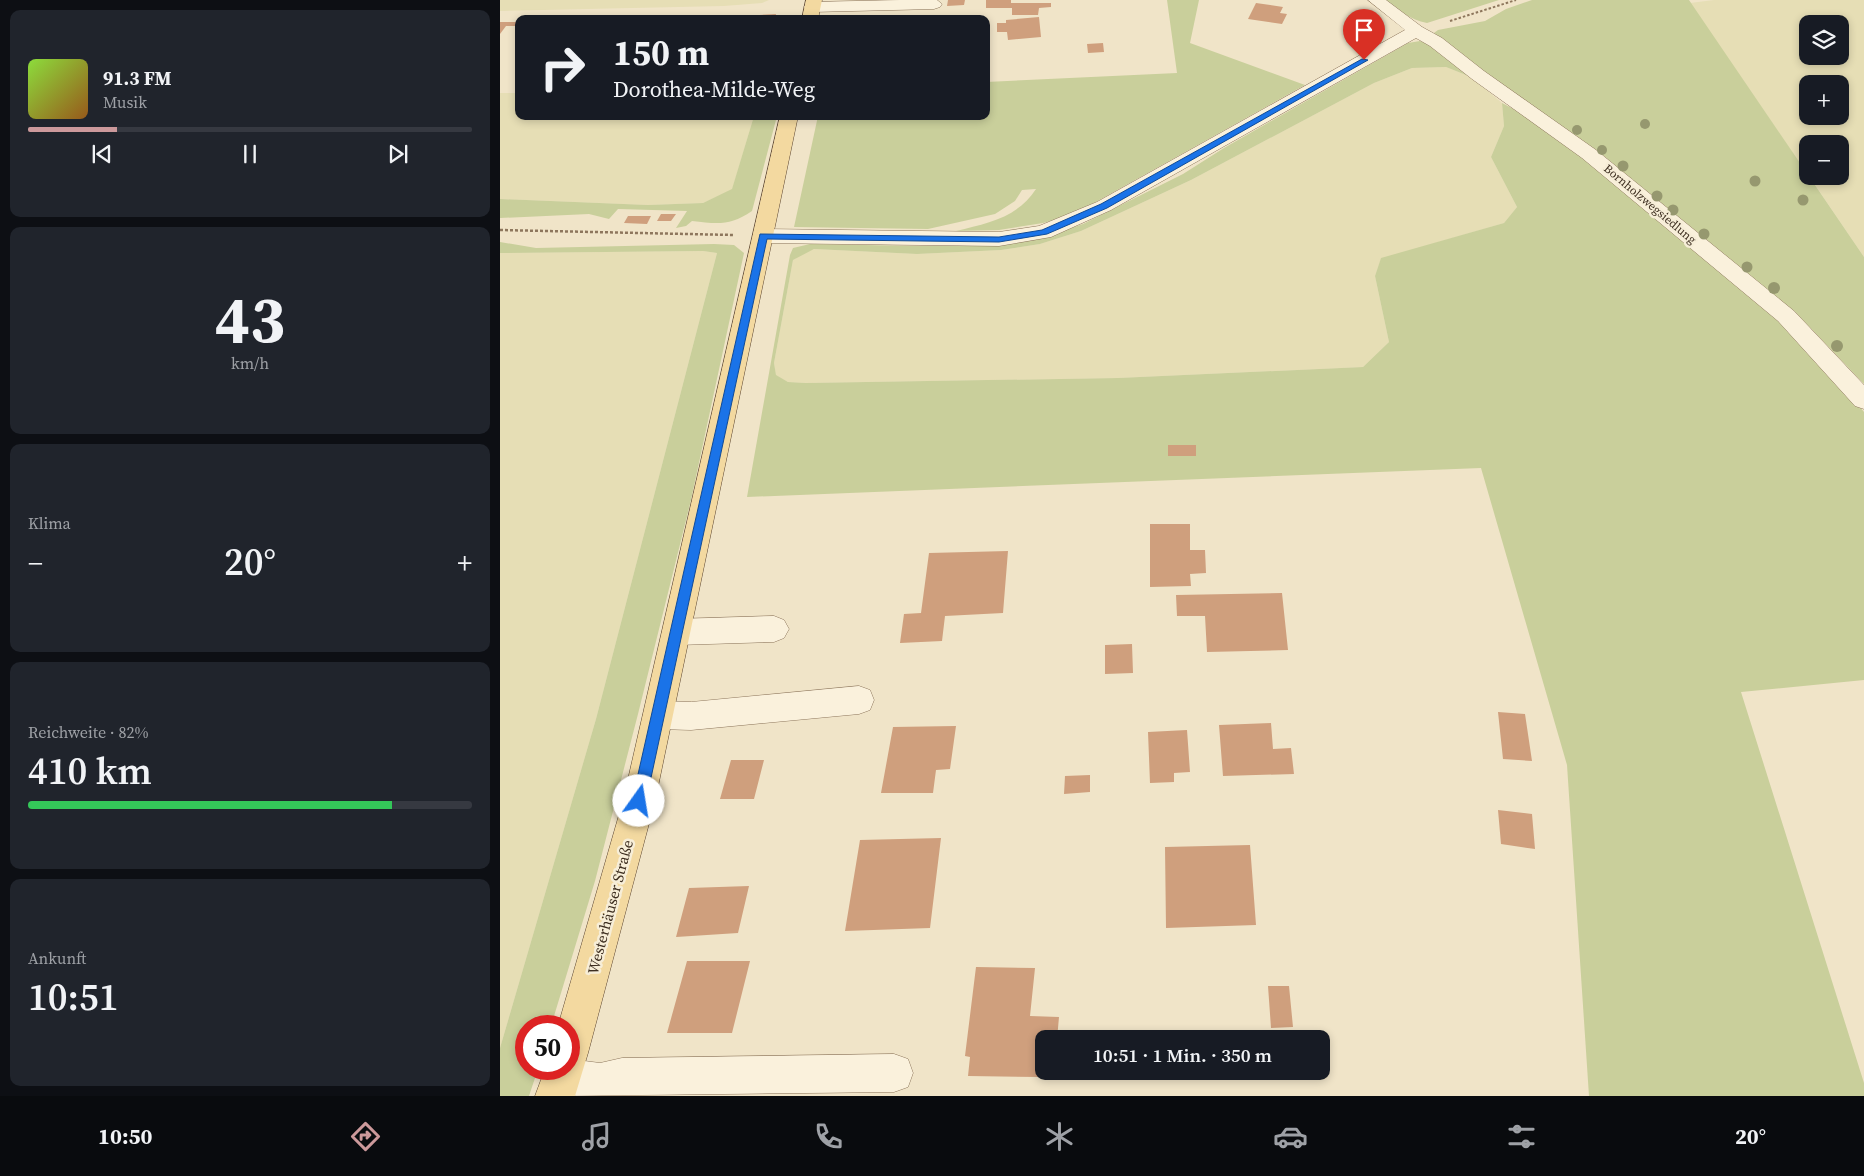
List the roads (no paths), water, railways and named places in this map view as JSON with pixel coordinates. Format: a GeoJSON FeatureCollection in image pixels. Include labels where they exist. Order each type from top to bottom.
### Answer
{"type":"FeatureCollection","features":[{"type":"Feature","properties":{"kind":"main road","name":"Westerhäuser Straße"},"geometry":{"type":"LineString","coordinates":[[579,1015],[615,893],[659,714],[788,120]]}},
{"type":"Feature","properties":{"kind":"street","name":"Bornholzwegsiedlung"},"geometry":{"type":"LineString","coordinates":[[1376,0],[1416,31],[1436,42],[1478,75],[1589,154],[1786,316],[1864,400]]}},
{"type":"Feature","properties":{"kind":"street"},"geometry":{"type":"LineString","coordinates":[[812,9],[934,4]]}},
{"type":"Feature","properties":{"kind":"street"},"geometry":{"type":"LineString","coordinates":[[763,236],[999,240],[1044,232],[1104,206],[1416,31]]}},
{"type":"Feature","properties":{"kind":"street"},"geometry":{"type":"LineString","coordinates":[[677,632],[774,629]]}},
{"type":"Feature","properties":{"kind":"street"},"geometry":{"type":"LineString","coordinates":[[659,714],[692,716],[859,700]]}},
{"type":"Feature","properties":{"kind":"street"},"geometry":{"type":"LineString","coordinates":[[580,1078],[600,1082],[622,1077],[894,1073]]}}]}
